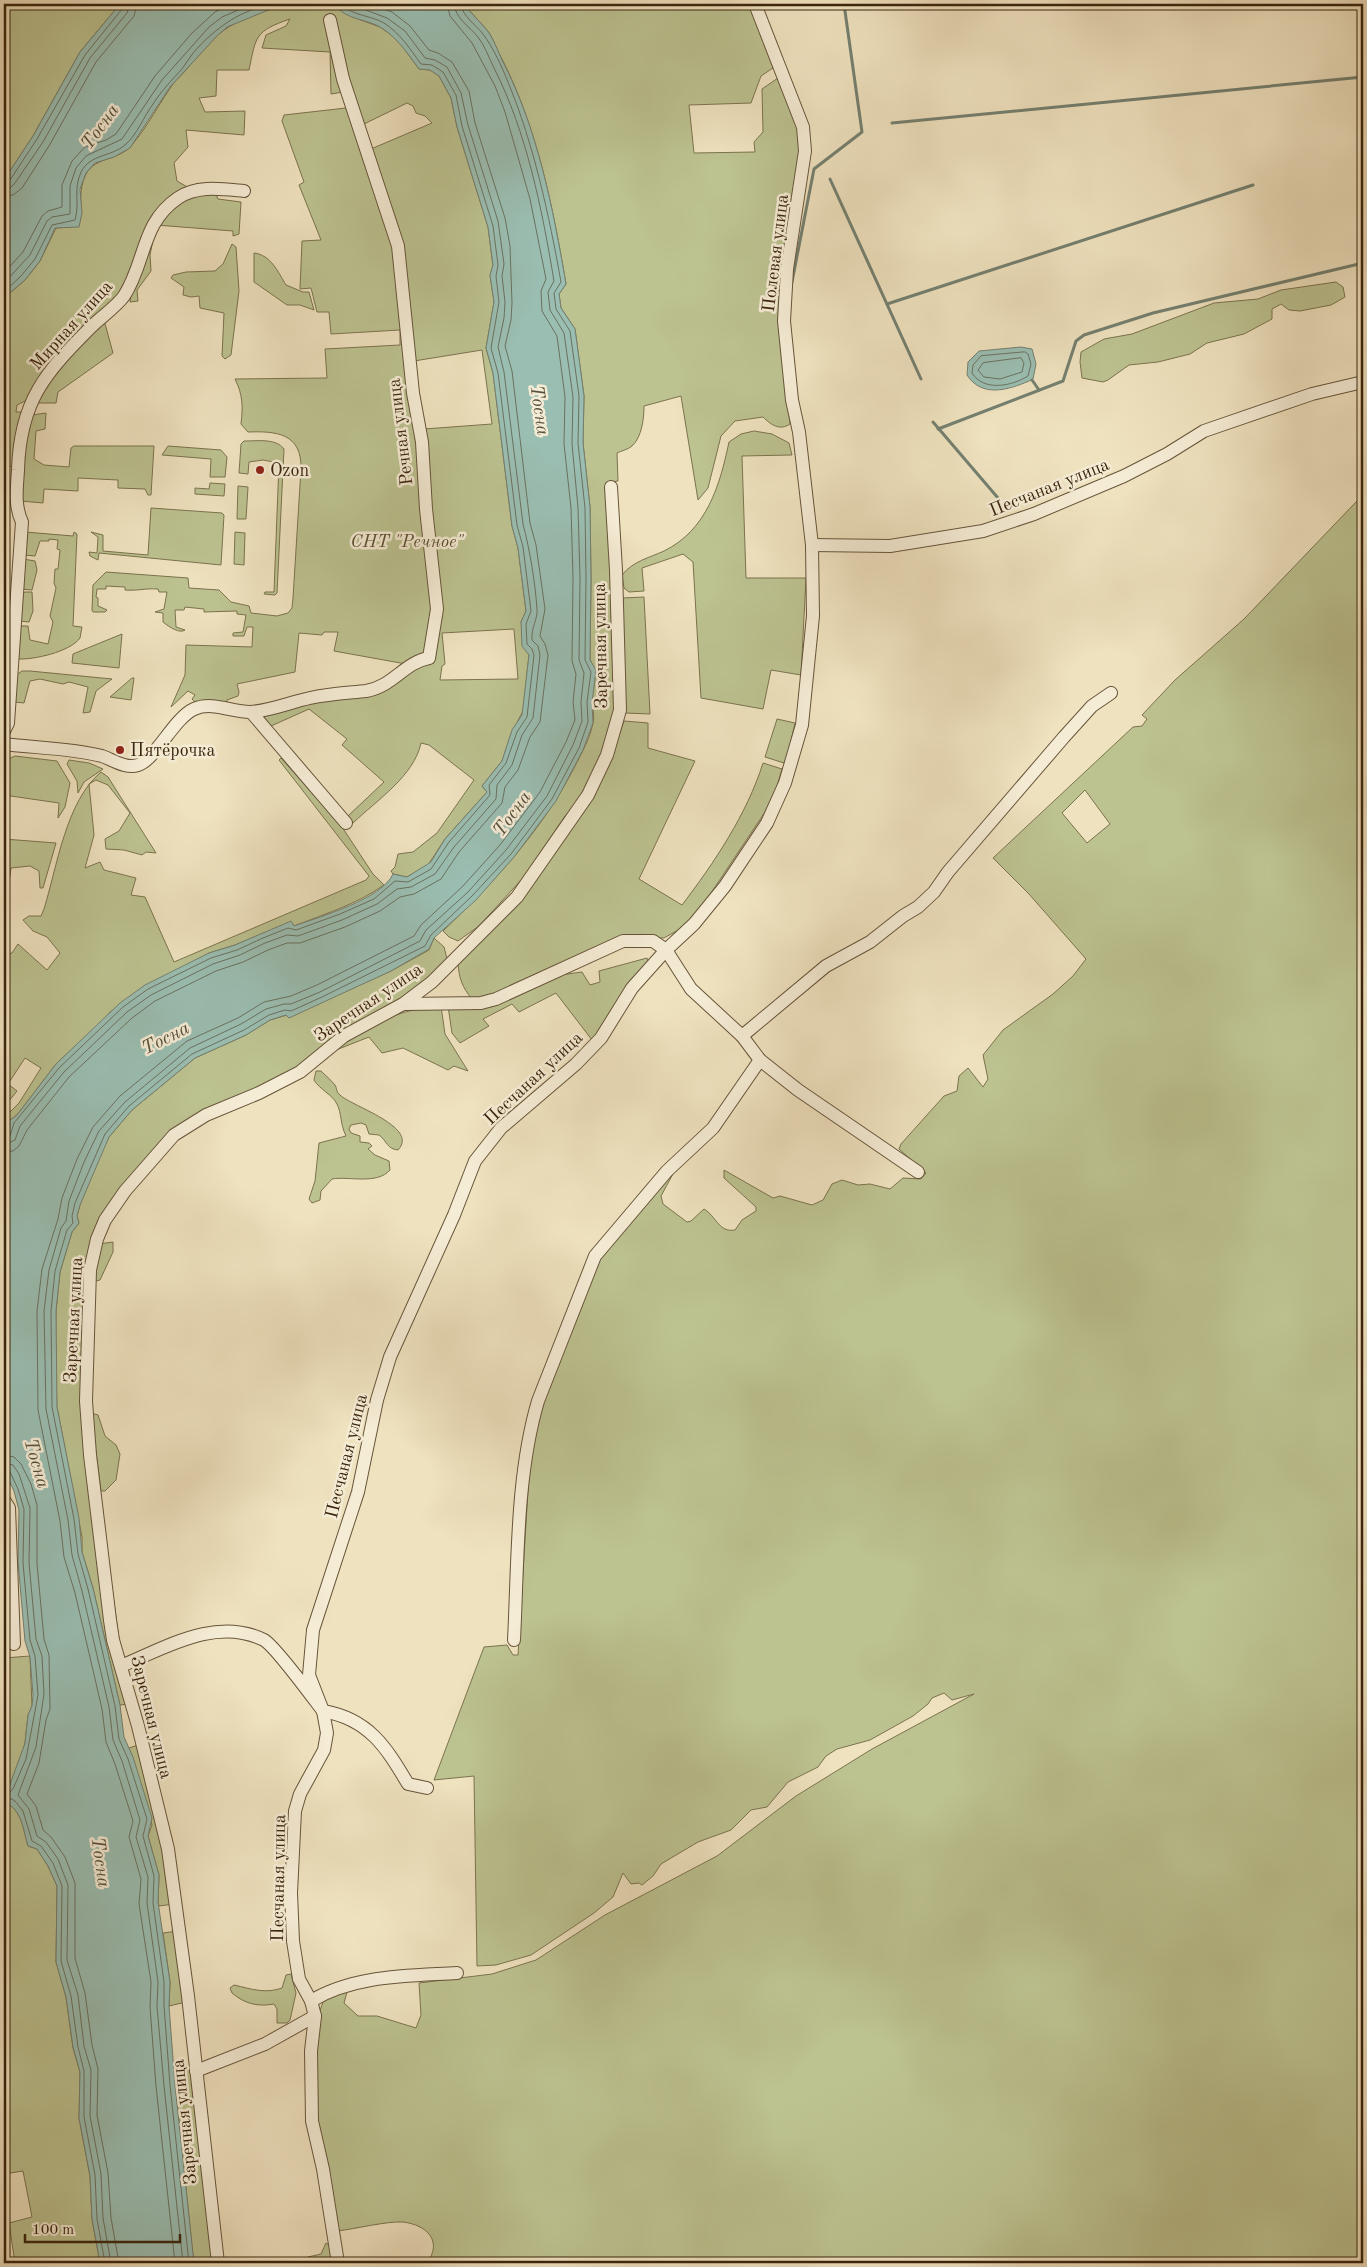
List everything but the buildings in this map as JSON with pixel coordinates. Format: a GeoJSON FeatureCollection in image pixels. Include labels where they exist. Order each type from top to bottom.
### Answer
{"type":"FeatureCollection","features":[{"type":"Feature","properties":{"kind":"street","name":"Полевая улица"},"geometry":{"type":"LineString","coordinates":[[755,4],[804,127],[805,152],[787,269],[784,321],[792,400],[799,432],[812,545]]}},
{"type":"Feature","properties":{"kind":"street","name":"Речная улица"},"geometry":{"type":"LineString","coordinates":[[251,712],[324,696],[377,688],[392,680],[417,660],[429,658],[437,609],[426,508],[422,442],[413,393],[398,246],[344,79],[330,20]]}},
{"type":"Feature","properties":{"kind":"street","name":"Мирная улица"},"geometry":{"type":"LineString","coordinates":[[4,731],[8,723],[22,522],[17,510],[18,454],[24,420],[33,397],[55,365],[122,298],[133,282],[152,225],[165,209],[179,198],[197,190],[244,191]]}},
{"type":"Feature","properties":{"kind":"street","name":"Песчаная улица"},"geometry":{"type":"LineString","coordinates":[[338,2263],[324,2169],[312,2121],[311,2050],[315,2016],[312,2001],[298,1979],[292,1941],[291,1893],[295,1811],[300,1794],[324,1750],[327,1733],[323,1711],[309,1675],[314,1630],[358,1492],[377,1400],[390,1357],[454,1215],[475,1161],[501,1128],[576,1064],[601,1038],[632,988],[666,950],[694,924],[725,886],[767,823],[785,783],[802,725],[811,659],[813,616],[812,545],[890,546],[983,531],[1034,514],[1124,476],[1167,454],[1204,431],[1312,394],[1363,382]]}},
{"type":"Feature","properties":{"kind":"street","name":"Заречная улица"},"geometry":{"type":"LineString","coordinates":[[218,2263],[188,1996],[168,1849],[113,1640],[110,1620],[90,1455],[86,1401],[90,1270],[97,1239],[105,1220],[124,1190],[174,1135],[206,1116],[259,1093],[300,1072],[344,1036],[403,1004],[432,982],[517,897],[588,795],[601,770],[619,721],[620,710],[616,570],[611,487]]}},
{"type":"Feature","properties":{"kind":"street"},"geometry":{"type":"LineString","coordinates":[[742,1036],[826,966],[870,942],[934,892],[948,872],[1064,737],[1092,706],[1111,693]]}},
{"type":"Feature","properties":{"kind":"street"},"geometry":{"type":"LineString","coordinates":[[4,744],[98,756],[130,767],[139,765],[147,760],[166,735],[192,710],[216,707],[251,712],[346,823]]}},
{"type":"Feature","properties":{"kind":"street"},"geometry":{"type":"LineString","coordinates":[[403,1004],[481,1003],[496,999],[623,941],[654,941],[666,950],[691,989],[742,1036],[760,1060],[798,1090],[918,1172]]}},
{"type":"Feature","properties":{"kind":"street"},"geometry":{"type":"LineString","coordinates":[[514,1640],[521,1522],[531,1423],[595,1256],[666,1171],[713,1128],[760,1060]]}},
{"type":"Feature","properties":{"kind":"street"},"geometry":{"type":"LineString","coordinates":[[4,1500],[9,1508],[14,1644]]}},
{"type":"Feature","properties":{"kind":"street"},"geometry":{"type":"LineString","coordinates":[[121,1666],[198,1634],[235,1632],[265,1641],[323,1711],[343,1715],[376,1736],[408,1784],[427,1788]]}},
{"type":"Feature","properties":{"kind":"street"},"geometry":{"type":"LineString","coordinates":[[312,2001],[347,1985],[378,1979],[456,1973]]}},
{"type":"Feature","properties":{"kind":"street"},"geometry":{"type":"LineString","coordinates":[[196,2071],[265,2044],[315,2016]]}},
{"type":"Feature","properties":{"kind":"green space"},"geometry":{"type":"Polygon","coordinates":[[[4,4],[120,4],[80,52],[33,136],[4,180],[4,4]]]}},
{"type":"Feature","properties":{"kind":"green space","name":"СНТ \"Речное\""},"geometry":{"type":"Polygon","coordinates":[[[322,4],[335,4],[358,19],[380,27],[397,39],[419,69],[430,70],[439,76],[451,98],[457,127],[488,227],[493,266],[490,275],[494,302],[486,348],[493,373],[512,526],[518,548],[526,611],[521,622],[529,655],[523,711],[511,734],[502,761],[482,786],[487,792],[445,839],[428,865],[407,877],[393,874],[391,871],[395,867],[398,854],[413,852],[437,833],[474,780],[429,745],[421,743],[417,755],[403,777],[353,823],[348,816],[384,782],[342,745],[347,739],[309,709],[271,726],[261,713],[372,685],[406,664],[334,651],[338,632],[324,632],[322,635],[299,633],[295,672],[237,684],[238,696],[227,700],[227,702],[195,702],[192,699],[195,695],[188,691],[171,707],[185,675],[186,645],[252,647],[253,627],[247,627],[244,636],[233,636],[233,633],[243,632],[246,615],[237,614],[237,611],[204,612],[204,609],[185,607],[184,610],[175,610],[176,627],[185,630],[177,631],[163,622],[163,613],[155,612],[164,609],[167,592],[159,592],[158,589],[125,590],[125,587],[106,586],[106,589],[97,589],[96,597],[98,598],[98,606],[107,610],[105,612],[93,612],[92,610],[93,585],[106,572],[188,578],[189,588],[219,590],[231,602],[249,606],[251,613],[277,616],[288,613],[292,608],[293,598],[301,469],[300,457],[292,441],[285,437],[268,432],[248,432],[241,424],[242,401],[235,379],[327,378],[325,349],[400,345],[400,330],[331,334],[329,312],[317,312],[311,288],[300,289],[302,241],[321,240],[299,185],[304,182],[282,121],[284,115],[346,108],[343,92],[331,94],[330,52],[262,48],[266,35],[286,26],[290,19],[263,31],[253,49],[249,70],[217,70],[216,96],[199,98],[205,112],[245,111],[244,135],[186,130],[188,147],[174,163],[177,181],[189,188],[158,212],[128,285],[27,400],[17,405],[16,412],[24,412],[16,468],[4,465],[4,298],[25,280],[40,261],[56,228],[79,226],[83,180],[90,168],[130,147],[143,131],[176,80],[217,35],[243,19],[272,9],[303,6],[318,8],[322,4]],[[407,103],[362,125],[371,149],[432,123],[425,116],[416,113],[413,106],[407,103]],[[482,350],[414,361],[424,429],[492,424],[482,350]],[[514,629],[442,633],[445,664],[442,666],[440,680],[518,679],[514,629]]]}},
{"type":"Feature","properties":{"kind":"green space"},"geometry":{"type":"Polygon","coordinates":[[[464,4],[753,4],[773,68],[761,76],[751,103],[689,105],[694,153],[755,152],[754,142],[763,132],[762,89],[778,78],[798,127],[799,150],[783,355],[790,424],[779,427],[763,417],[735,421],[721,436],[708,488],[698,500],[681,396],[644,406],[643,422],[638,438],[631,447],[617,453],[618,481],[606,483],[614,572],[617,708],[602,756],[583,797],[565,816],[523,878],[479,926],[458,941],[449,937],[443,931],[498,875],[531,835],[547,814],[580,757],[592,729],[594,717],[592,700],[595,679],[593,665],[590,660],[590,507],[583,443],[584,396],[575,329],[561,308],[559,294],[566,284],[549,197],[525,111],[493,40],[464,4]]]}},
{"type":"Feature","properties":{"kind":"green space"},"geometry":{"type":"Polygon","coordinates":[[[197,192],[215,192],[218,199],[241,202],[239,234],[233,236],[233,231],[156,225],[158,220],[197,192]]]}},
{"type":"Feature","properties":{"kind":"green space"},"geometry":{"type":"Polygon","coordinates":[[[156,226],[150,255],[151,271],[137,290],[138,301],[130,302],[131,294],[156,226]]]}},
{"type":"Feature","properties":{"kind":"green space"},"geometry":{"type":"Polygon","coordinates":[[[232,244],[236,247],[239,291],[231,355],[225,359],[222,356],[224,313],[200,308],[199,296],[183,295],[184,287],[171,278],[173,275],[186,272],[215,271],[223,264],[232,244]]]}},
{"type":"Feature","properties":{"kind":"green space"},"geometry":{"type":"Polygon","coordinates":[[[254,253],[260,254],[269,261],[286,285],[303,292],[309,292],[314,310],[300,305],[287,305],[254,282],[254,253]]]}},
{"type":"Feature","properties":{"kind":"green space"},"geometry":{"type":"Polygon","coordinates":[[[1336,282],[1343,287],[1345,297],[1331,305],[1300,311],[1289,310],[1281,304],[1272,309],[1272,319],[1244,334],[1207,343],[1190,354],[1158,362],[1129,365],[1103,382],[1082,378],[1081,352],[1104,339],[1132,334],[1214,303],[1258,299],[1281,290],[1336,282]]]}},
{"type":"Feature","properties":{"kind":"green space"},"geometry":{"type":"Polygon","coordinates":[[[104,320],[113,353],[58,392],[56,403],[35,403],[45,382],[104,320]]]}},
{"type":"Feature","properties":{"kind":"green space"},"geometry":{"type":"Polygon","coordinates":[[[46,413],[45,429],[36,431],[34,459],[44,465],[69,467],[71,448],[74,446],[154,446],[151,495],[148,495],[145,489],[118,488],[118,480],[78,478],[78,491],[44,489],[43,503],[21,501],[27,431],[32,415],[46,413]]]}},
{"type":"Feature","properties":{"kind":"green space"},"geometry":{"type":"Polygon","coordinates":[[[754,431],[772,434],[789,443],[792,455],[742,456],[746,578],[806,578],[801,675],[771,670],[763,709],[701,698],[693,562],[683,554],[642,568],[644,591],[629,592],[624,588],[622,575],[636,563],[664,551],[679,542],[691,531],[701,519],[716,490],[729,442],[741,434],[754,431]]]}},
{"type":"Feature","properties":{"kind":"green space"},"geometry":{"type":"Polygon","coordinates":[[[244,441],[276,443],[284,449],[277,593],[275,595],[264,594],[265,592],[274,592],[279,463],[263,460],[249,462],[248,474],[239,473],[241,444],[244,441]]]}},
{"type":"Feature","properties":{"kind":"green space"},"geometry":{"type":"Polygon","coordinates":[[[168,446],[221,450],[227,457],[225,477],[210,477],[211,459],[162,455],[168,446]]]}},
{"type":"Feature","properties":{"kind":"green space"},"geometry":{"type":"Polygon","coordinates":[[[210,483],[225,484],[224,496],[195,494],[195,488],[209,489],[210,483]]]}},
{"type":"Feature","properties":{"kind":"green space"},"geometry":{"type":"Polygon","coordinates":[[[238,486],[248,487],[246,519],[237,519],[238,486]]]}},
{"type":"Feature","properties":{"kind":"green space"},"geometry":{"type":"Polygon","coordinates":[[[1363,499],[1363,2263],[427,2263],[432,2255],[433,2241],[425,2230],[412,2224],[403,2222],[388,2223],[337,2231],[315,2117],[318,2016],[323,2002],[348,1988],[344,2003],[358,2016],[377,2016],[416,2028],[421,2015],[419,1983],[492,1974],[536,1960],[605,1915],[717,1856],[796,1796],[872,1749],[974,1694],[952,1700],[944,1693],[932,1698],[928,1704],[913,1716],[870,1740],[837,1749],[826,1756],[818,1767],[788,1782],[767,1807],[751,1810],[731,1830],[698,1842],[661,1864],[653,1876],[642,1885],[639,1883],[631,1884],[623,1873],[613,1897],[594,1913],[531,1955],[496,1965],[477,1966],[474,1776],[434,1780],[484,1647],[507,1645],[513,1655],[518,1655],[531,1441],[540,1402],[597,1260],[661,1178],[674,1172],[661,1196],[663,1204],[687,1222],[691,1221],[704,1209],[721,1227],[730,1230],[735,1230],[742,1220],[756,1211],[756,1207],[724,1178],[724,1170],[773,1198],[780,1196],[812,1205],[823,1200],[832,1184],[842,1180],[858,1185],[870,1184],[890,1189],[903,1178],[921,1179],[926,1173],[899,1149],[901,1144],[944,1096],[957,1091],[959,1076],[968,1068],[983,1087],[988,1079],[983,1055],[1003,1030],[1053,994],[1073,976],[1086,959],[1029,894],[993,858],[1133,727],[1142,726],[1147,719],[1142,715],[1175,680],[1244,619],[1356,502],[1363,499]],[[1085,790],[1062,813],[1087,843],[1110,824],[1085,790]]]}},
{"type":"Feature","properties":{"kind":"green space"},"geometry":{"type":"Polygon","coordinates":[[[151,508],[222,513],[224,515],[221,565],[99,553],[98,560],[90,556],[89,552],[97,553],[98,537],[91,532],[103,535],[103,551],[148,555],[151,508]]]}},
{"type":"Feature","properties":{"kind":"green space"},"geometry":{"type":"Polygon","coordinates":[[[25,532],[73,536],[74,532],[77,534],[73,626],[82,627],[80,638],[60,651],[32,658],[17,659],[19,629],[22,626],[28,626],[30,640],[48,644],[53,622],[50,616],[56,588],[54,583],[55,569],[58,569],[60,550],[57,549],[58,540],[49,539],[49,541],[40,541],[35,556],[24,555],[25,532]]]}},
{"type":"Feature","properties":{"kind":"green space"},"geometry":{"type":"Polygon","coordinates":[[[235,532],[245,533],[244,565],[234,564],[235,532]]]}},
{"type":"Feature","properties":{"kind":"green space"},"geometry":{"type":"Polygon","coordinates":[[[23,559],[35,561],[37,570],[32,590],[21,589],[23,559]]]}},
{"type":"Feature","properties":{"kind":"green space"},"geometry":{"type":"Polygon","coordinates":[[[25,592],[32,592],[33,611],[29,622],[19,621],[21,595],[25,592]]]}},
{"type":"Feature","properties":{"kind":"green space"},"geometry":{"type":"Polygon","coordinates":[[[644,597],[650,714],[625,713],[622,598],[644,597]]]}},
{"type":"Feature","properties":{"kind":"green space"},"geometry":{"type":"Polygon","coordinates":[[[122,634],[119,668],[72,663],[73,654],[122,634]]]}},
{"type":"Feature","properties":{"kind":"green space"},"geometry":{"type":"Polygon","coordinates":[[[22,671],[112,679],[96,691],[90,712],[83,713],[88,687],[69,682],[63,684],[40,679],[30,681],[24,703],[14,702],[16,675],[22,671]]]}},
{"type":"Feature","properties":{"kind":"green space"},"geometry":{"type":"Polygon","coordinates":[[[134,678],[131,700],[110,697],[134,678]]]}},
{"type":"Feature","properties":{"kind":"green space"},"geometry":{"type":"Polygon","coordinates":[[[777,719],[795,723],[787,759],[784,763],[765,757],[777,719]]]}},
{"type":"Feature","properties":{"kind":"green space"},"geometry":{"type":"Polygon","coordinates":[[[624,721],[648,723],[648,748],[695,761],[639,879],[682,905],[729,837],[748,801],[763,763],[782,769],[773,800],[699,911],[680,929],[664,938],[627,938],[496,995],[472,999],[462,982],[458,963],[530,884],[617,740],[624,721]]]}},
{"type":"Feature","properties":{"kind":"green space"},"geometry":{"type":"Polygon","coordinates":[[[15,756],[57,761],[70,783],[65,807],[58,818],[59,803],[4,795],[4,761],[15,756]]]}},
{"type":"Feature","properties":{"kind":"green space"},"geometry":{"type":"Polygon","coordinates":[[[281,758],[342,827],[373,874],[384,885],[363,898],[329,913],[294,926],[291,922],[235,945],[209,953],[110,1012],[104,1020],[56,1064],[17,1115],[9,1121],[8,1130],[4,1136],[4,1118],[19,1103],[41,1068],[25,1058],[8,1084],[17,1091],[4,1107],[4,956],[12,953],[18,944],[47,970],[60,953],[47,937],[33,931],[23,920],[29,916],[41,916],[64,836],[79,800],[89,784],[94,835],[85,868],[100,862],[104,870],[136,878],[131,895],[145,897],[174,962],[366,880],[369,876],[279,760],[281,758]]]}},
{"type":"Feature","properties":{"kind":"green space"},"geometry":{"type":"Polygon","coordinates":[[[69,760],[89,763],[103,769],[84,782],[78,793],[77,781],[67,764],[69,760]]]}},
{"type":"Feature","properties":{"kind":"green space"},"geometry":{"type":"Polygon","coordinates":[[[101,772],[108,777],[156,853],[146,852],[142,855],[124,850],[106,849],[105,839],[119,831],[130,813],[108,785],[96,780],[90,783],[101,772]]]}},
{"type":"Feature","properties":{"kind":"green space"},"geometry":{"type":"Polygon","coordinates":[[[4,839],[56,843],[43,888],[40,888],[39,871],[30,866],[11,868],[10,876],[4,876],[4,839]]]}},
{"type":"Feature","properties":{"kind":"green space"},"geometry":{"type":"Polygon","coordinates":[[[434,938],[444,947],[447,959],[426,981],[400,1001],[292,1073],[198,1116],[100,1221],[83,1378],[128,1704],[120,1705],[93,1588],[82,1552],[82,1537],[57,1407],[55,1360],[56,1311],[60,1272],[72,1232],[79,1223],[77,1216],[94,1167],[109,1137],[132,1110],[195,1058],[246,1035],[270,1020],[287,1015],[288,1017],[391,971],[429,950],[434,938]]]}},
{"type":"Feature","properties":{"kind":"green space"},"geometry":{"type":"Polygon","coordinates":[[[647,958],[648,962],[592,1040],[556,993],[519,1012],[512,1004],[483,1019],[489,1026],[460,1043],[452,1033],[448,1006],[560,975],[582,972],[590,985],[600,982],[599,971],[647,958]]]}},
{"type":"Feature","properties":{"kind":"green space"},"geometry":{"type":"Polygon","coordinates":[[[441,1006],[445,1034],[468,1071],[454,1066],[448,1070],[403,1048],[382,1053],[369,1037],[336,1050],[360,1033],[385,1019],[412,1010],[441,1006]]]}},
{"type":"Feature","properties":{"kind":"green space"},"geometry":{"type":"Polygon","coordinates":[[[316,1071],[321,1071],[330,1079],[338,1093],[347,1100],[392,1125],[400,1133],[402,1141],[398,1150],[394,1149],[379,1135],[369,1134],[366,1125],[361,1123],[351,1125],[349,1129],[351,1133],[360,1136],[360,1142],[369,1143],[372,1146],[368,1149],[375,1155],[389,1161],[390,1170],[384,1175],[370,1179],[332,1179],[321,1191],[320,1200],[312,1203],[309,1199],[315,1181],[319,1143],[346,1136],[337,1104],[314,1080],[316,1071]]]}},
{"type":"Feature","properties":{"kind":"green space"},"geometry":{"type":"Polygon","coordinates":[[[113,1242],[113,1252],[100,1280],[92,1282],[98,1244],[113,1242]]]}},
{"type":"Feature","properties":{"kind":"green space"},"geometry":{"type":"Polygon","coordinates":[[[91,1413],[98,1415],[105,1436],[116,1445],[120,1454],[116,1480],[105,1491],[101,1491],[91,1413]]]}},
{"type":"Feature","properties":{"kind":"green space"},"geometry":{"type":"Polygon","coordinates":[[[30,1656],[32,1706],[28,1715],[25,1743],[9,1787],[4,1790],[4,1658],[30,1656]]]}},
{"type":"Feature","properties":{"kind":"green space"},"geometry":{"type":"Polygon","coordinates":[[[138,1745],[158,1820],[174,1904],[159,1906],[158,1902],[159,1875],[148,1836],[152,1825],[129,1748],[138,1745]]]}},
{"type":"Feature","properties":{"kind":"green space"},"geometry":{"type":"Polygon","coordinates":[[[4,1802],[15,1809],[23,1826],[28,1846],[37,1849],[48,1866],[57,1886],[56,1962],[66,1997],[73,2048],[80,2072],[79,2118],[90,2176],[92,2219],[100,2263],[15,2263],[9,2223],[32,2217],[23,2171],[4,2174],[4,1802]]]}},
{"type":"Feature","properties":{"kind":"green space"},"geometry":{"type":"Polygon","coordinates":[[[178,1931],[186,2002],[169,2006],[170,1982],[163,1933],[178,1931]]]}},
{"type":"Feature","properties":{"kind":"green space"},"geometry":{"type":"Polygon","coordinates":[[[291,1974],[296,1993],[290,2020],[287,2023],[277,2023],[277,2009],[274,2004],[257,2005],[247,2002],[232,1993],[230,1988],[234,1985],[258,1990],[276,1990],[282,1988],[286,1975],[291,1974]]]}},
{"type":"Feature","properties":{"kind":"green space"},"geometry":{"type":"Polygon","coordinates":[[[193,2069],[215,2263],[194,2263],[192,2247],[174,2072],[193,2069]]]}},
{"type":"Feature","properties":{"kind":"green space"},"geometry":{"type":"Polygon","coordinates":[[[326,2243],[333,2248],[335,2263],[301,2263],[308,2257],[321,2254],[326,2243]]]}},
{"type":"Feature","properties":{"kind":"water","name":"Тосна"},"geometry":{"type":"Polygon","coordinates":[[[120,4],[322,4],[318,8],[301,5],[271,9],[227,27],[217,36],[170,87],[130,148],[114,157],[95,163],[86,173],[80,189],[82,213],[79,227],[55,228],[40,261],[25,280],[4,298],[4,180],[33,136],[80,52],[120,4]]]}},
{"type":"Feature","properties":{"kind":"water","name":"Тосна"},"geometry":{"type":"Polygon","coordinates":[[[335,4],[464,4],[491,37],[515,86],[535,141],[550,198],[566,284],[559,294],[561,308],[575,329],[584,396],[583,443],[590,507],[590,660],[596,670],[592,703],[593,723],[583,750],[556,801],[514,857],[476,900],[434,938],[429,949],[391,971],[289,1018],[286,1015],[270,1020],[246,1035],[195,1058],[132,1110],[109,1137],[80,1205],[77,1216],[79,1223],[72,1232],[60,1272],[56,1311],[57,1407],[79,1518],[82,1552],[93,1588],[120,1705],[124,1737],[133,1757],[152,1818],[148,1836],[159,1875],[158,1902],[170,1982],[169,2006],[175,2085],[194,2263],[100,2263],[92,2219],[90,2176],[79,2118],[80,2072],[73,2047],[66,1997],[56,1962],[57,1886],[48,1866],[37,1849],[28,1846],[23,1826],[15,1809],[4,1802],[4,1790],[9,1787],[25,1743],[28,1715],[32,1706],[33,1695],[30,1657],[25,1641],[18,1562],[19,1510],[14,1491],[4,1470],[4,1136],[8,1130],[9,1121],[17,1115],[56,1064],[120,1003],[145,985],[209,953],[235,945],[291,921],[294,926],[349,906],[387,883],[393,874],[407,877],[431,862],[445,839],[487,792],[482,786],[502,761],[512,730],[522,715],[529,655],[522,646],[521,622],[526,611],[518,548],[512,526],[493,373],[486,348],[494,302],[490,275],[493,265],[488,227],[457,127],[451,98],[439,76],[430,70],[419,69],[393,37],[377,25],[345,14],[335,4]]]}},
{"type":"Feature","properties":{"kind":"water"},"geometry":{"type":"Polygon","coordinates":[[[1021,347],[1032,349],[1036,364],[1033,379],[1013,387],[996,390],[980,387],[967,375],[968,362],[979,351],[1021,347]]]}},
{"type":"Feature","properties":{"kind":"waterway"},"geometry":{"type":"LineString","coordinates":[[792,282],[814,169],[862,132],[844,4]]}},
{"type":"Feature","properties":{"kind":"waterway"},"geometry":{"type":"LineString","coordinates":[[892,123],[1363,77]]}},
{"type":"Feature","properties":{"kind":"waterway"},"geometry":{"type":"LineString","coordinates":[[830,179],[921,379]]}},
{"type":"Feature","properties":{"kind":"waterway"},"geometry":{"type":"LineString","coordinates":[[887,304],[1253,185]]}},
{"type":"Feature","properties":{"kind":"waterway"},"geometry":{"type":"LineString","coordinates":[[938,429],[1063,381],[1076,341],[1084,335],[1153,313],[1363,263]]}},
{"type":"Feature","properties":{"kind":"waterway"},"geometry":{"type":"LineString","coordinates":[[1032,380],[1039,390]]}},
{"type":"Feature","properties":{"kind":"waterway"},"geometry":{"type":"LineString","coordinates":[[933,422],[998,498]]}},
{"type":"Feature","properties":{"kind":"place","name":"Ozon"},"geometry":{"type":"Point","coordinates":[260,470]}},
{"type":"Feature","properties":{"kind":"place","name":"Пятёрочка"},"geometry":{"type":"Point","coordinates":[120,750]}}]}
